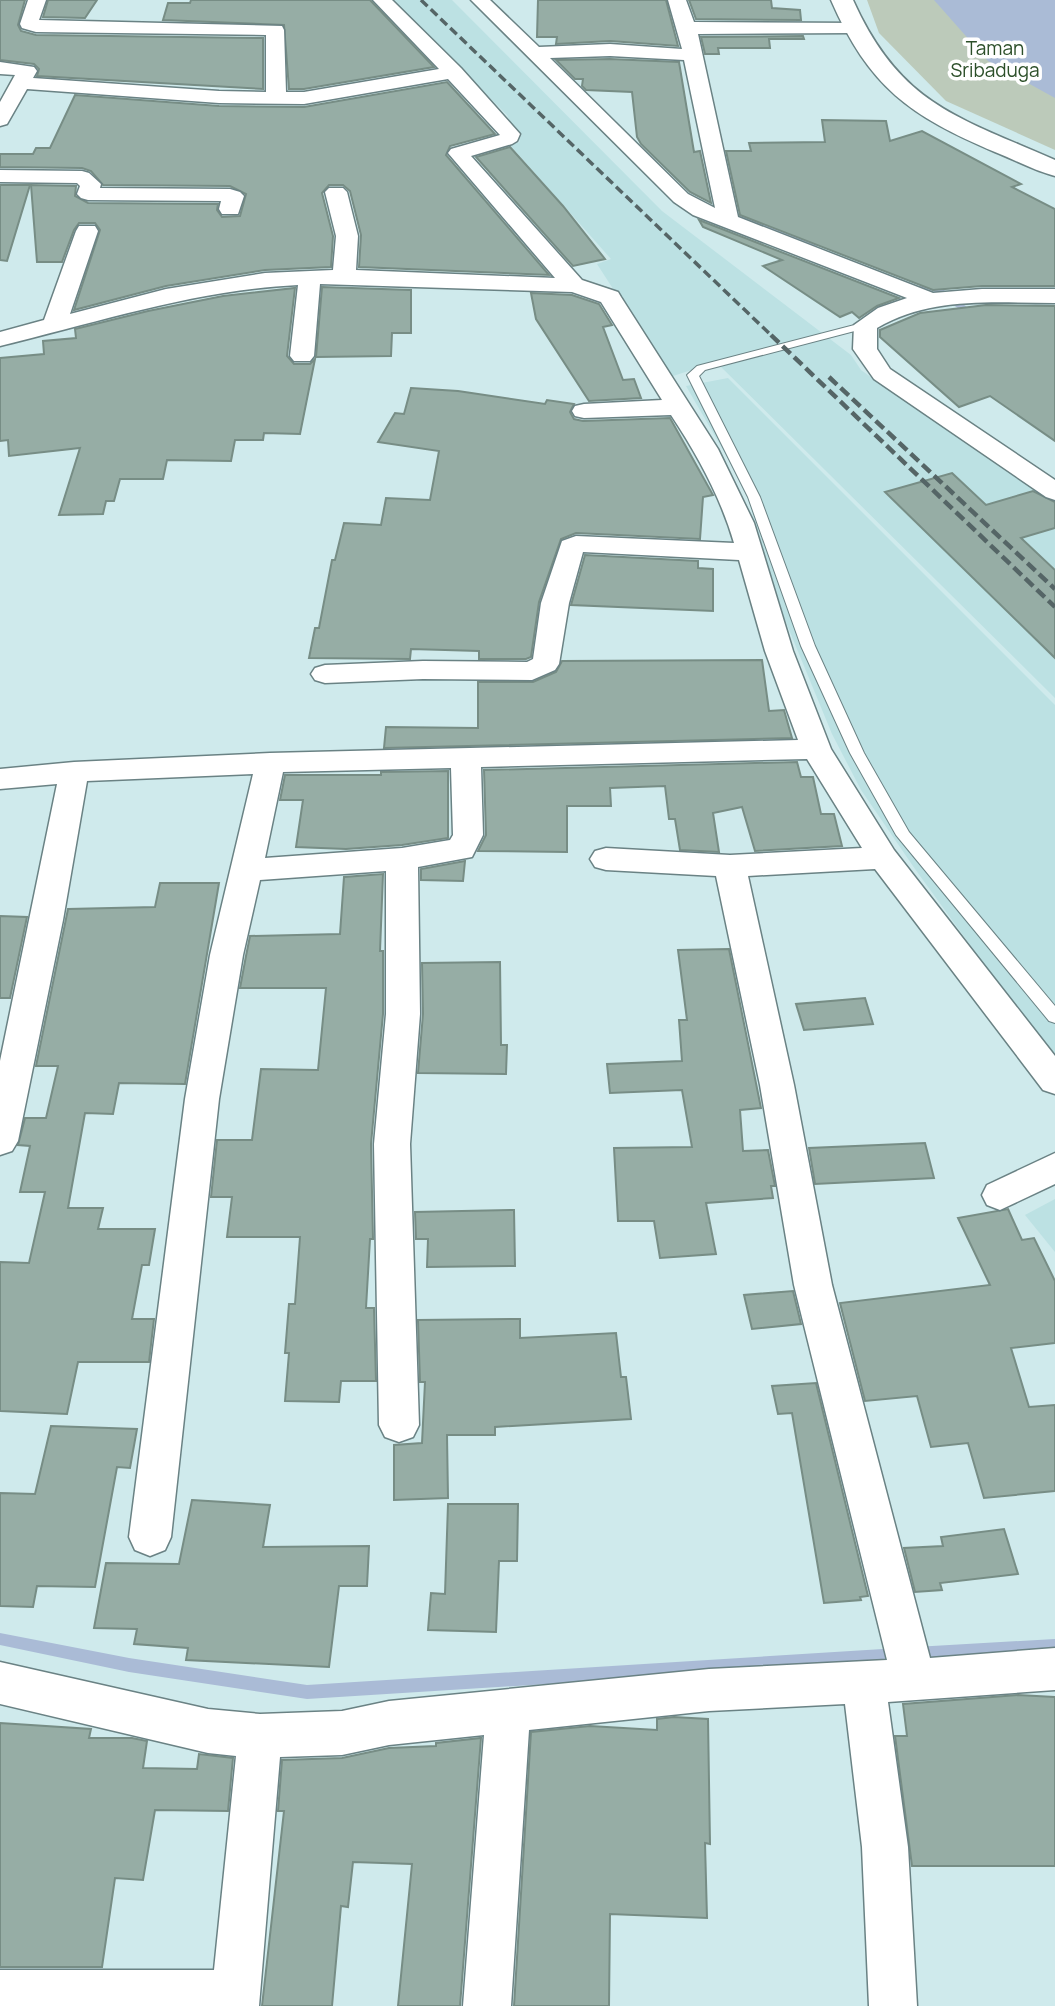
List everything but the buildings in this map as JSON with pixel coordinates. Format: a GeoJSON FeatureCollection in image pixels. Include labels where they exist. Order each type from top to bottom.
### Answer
{"type":"FeatureCollection","features":[{"type":"Feature","properties":{"kind":"street"},"geometry":{"type":"LineString","coordinates":[[37,0],[29,24],[36,26],[275,30],[276,98]]}},
{"type":"Feature","properties":{"kind":"street"},"geometry":{"type":"LineString","coordinates":[[382,0],[510,134],[505,140],[458,153],[574,285]]}},
{"type":"Feature","properties":{"kind":"street"},"geometry":{"type":"LineString","coordinates":[[480,0],[681,198],[701,210],[934,299]]}},
{"type":"Feature","properties":{"kind":"street"},"geometry":{"type":"LineString","coordinates":[[677,0],[687,28],[728,220]]}},
{"type":"Feature","properties":{"kind":"street"},"geometry":{"type":"LineString","coordinates":[[842,0],[853,27],[905,94],[938,115],[1050,164]]}},
{"type":"Feature","properties":{"kind":"street"},"geometry":{"type":"LineString","coordinates":[[687,28],[853,27]]}},
{"type":"Feature","properties":{"kind":"street"},"geometry":{"type":"LineString","coordinates":[[532,53],[597,50],[693,55]]}},
{"type":"Feature","properties":{"kind":"street"},"geometry":{"type":"LineString","coordinates":[[0,68],[27,71],[0,120]]}},
{"type":"Feature","properties":{"kind":"street"},"geometry":{"type":"LineString","coordinates":[[22,83],[219,97],[304,98],[453,72]]}},
{"type":"Feature","properties":{"kind":"street"},"geometry":{"type":"LineString","coordinates":[[0,176],[82,177],[91,184],[88,194],[230,195],[233,196],[230,209]]}},
{"type":"Feature","properties":{"kind":"street"},"geometry":{"type":"LineString","coordinates":[[337,191],[347,236],[344,276]]}},
{"type":"Feature","properties":{"kind":"street"},"geometry":{"type":"LineString","coordinates":[[54,326],[87,231]]}},
{"type":"Feature","properties":{"kind":"street"},"geometry":{"type":"LineString","coordinates":[[302,356],[310,276]]}},
{"type":"Feature","properties":{"kind":"street"},"geometry":{"type":"LineString","coordinates":[[0,339],[189,292],[254,281],[310,276],[574,285],[610,297],[706,449],[741,523],[779,651],[816,749],[883,858],[1055,1081]]}},
{"type":"Feature","properties":{"kind":"street"},"geometry":{"type":"LineString","coordinates":[[1055,296],[934,299],[880,315],[866,325],[864,349],[882,374],[1009,458],[1055,492]]}},
{"type":"Feature","properties":{"kind":"street"},"geometry":{"type":"LineString","coordinates":[[584,411],[680,407]]}},
{"type":"Feature","properties":{"kind":"street"},"geometry":{"type":"LineString","coordinates":[[325,674],[423,670],[532,671],[539,668],[547,659],[560,580],[571,547],[576,544],[748,552]]}},
{"type":"Feature","properties":{"kind":"street"},"geometry":{"type":"LineString","coordinates":[[0,779],[74,772],[270,763],[816,749]]}},
{"type":"Feature","properties":{"kind":"street"},"geometry":{"type":"LineString","coordinates":[[247,870],[402,859],[461,849],[468,835],[466,759]]}},
{"type":"Feature","properties":{"kind":"street"},"geometry":{"type":"LineString","coordinates":[[150,1537],[188,1194],[217,1002],[232,924],[247,870],[270,763]]}},
{"type":"Feature","properties":{"kind":"street"},"geometry":{"type":"LineString","coordinates":[[0,1141],[47,919],[74,772]]}},
{"type":"Feature","properties":{"kind":"street"},"geometry":{"type":"LineString","coordinates":[[606,859],[730,866],[883,858]]}},
{"type":"Feature","properties":{"kind":"street"},"geometry":{"type":"LineString","coordinates":[[399,1425],[392,1144],[402,1014],[402,859]]}},
{"type":"Feature","properties":{"kind":"street"},"geometry":{"type":"LineString","coordinates":[[730,866],[777,1085],[813,1285],[913,1675]]}},
{"type":"Feature","properties":{"kind":"street"},"geometry":{"type":"LineString","coordinates":[[1000,1195],[1055,1167]]}},
{"type":"Feature","properties":{"kind":"street"},"geometry":{"type":"LineString","coordinates":[[0,1683],[208,1731],[260,1736],[342,1733],[389,1723],[508,1713],[709,1690],[864,1683],[913,1675],[1055,1669]]}},
{"type":"Feature","properties":{"kind":"street"},"geometry":{"type":"LineString","coordinates":[[864,1683],[885,1847],[893,2006]]}},
{"type":"Feature","properties":{"kind":"street"},"geometry":{"type":"LineString","coordinates":[[487,2006],[508,1713]]}},
{"type":"Feature","properties":{"kind":"street"},"geometry":{"type":"LineString","coordinates":[[0,1994],[236,2000],[260,1736]]}},
{"type":"Feature","properties":{"kind":"lane"},"geometry":{"type":"LineString","coordinates":[[866,325],[701,368],[694,375],[754,497],[819,670],[857,753],[890,812],[903,835],[1055,1017]]}},
{"type":"Feature","properties":{"kind":"shaded area"},"geometry":{"type":"Polygon","coordinates":[[[391,0],[452,0],[662,211],[851,355],[861,370],[1055,498],[1055,698],[716,362],[670,377],[597,264],[611,259],[510,145],[520,142],[507,115],[391,0]]]}},
{"type":"Feature","properties":{"kind":"shaded area"},"geometry":{"type":"Polygon","coordinates":[[[934,0],[1055,0],[1055,98],[988,61],[934,0]]]}},
{"type":"Feature","properties":{"kind":"shaded area"},"geometry":{"type":"Polygon","coordinates":[[[728,378],[1055,705],[1055,1062],[861,790],[832,734],[778,603],[745,488],[686,386],[728,378]]]}},
{"type":"Feature","properties":{"kind":"shaded area"},"geometry":{"type":"Polygon","coordinates":[[[1055,1199],[1055,1252],[1025,1215],[1055,1199]]]}},
{"type":"Feature","properties":{"kind":"green space","name":"Taman Sribaduga"},"geometry":{"type":"Polygon","coordinates":[[[867,0],[1055,0],[1055,150],[946,101],[879,33],[867,0]]]}},
{"type":"Feature","properties":{"kind":"waterway"},"geometry":{"type":"LineString","coordinates":[[730,208],[732,213],[817,245]]}},
{"type":"Feature","properties":{"kind":"waterway"},"geometry":{"type":"LineString","coordinates":[[923,285],[938,290],[975,316]]}},
{"type":"Feature","properties":{"kind":"waterway"},"geometry":{"type":"LineString","coordinates":[[0,1639],[129,1665],[307,1692],[899,1655]]}},
{"type":"Feature","properties":{"kind":"waterway"},"geometry":{"type":"LineString","coordinates":[[915,1654],[1055,1645]]}},
{"type":"Feature","properties":{"kind":"railway"},"geometry":{"type":"LineString","coordinates":[[421,0],[772,336]]}},
{"type":"Feature","properties":{"kind":"railway"},"geometry":{"type":"LineString","coordinates":[[771,335],[1055,607]]}},
{"type":"Feature","properties":{"kind":"railway"},"geometry":{"type":"LineString","coordinates":[[829,377],[1055,589]]}}]}
